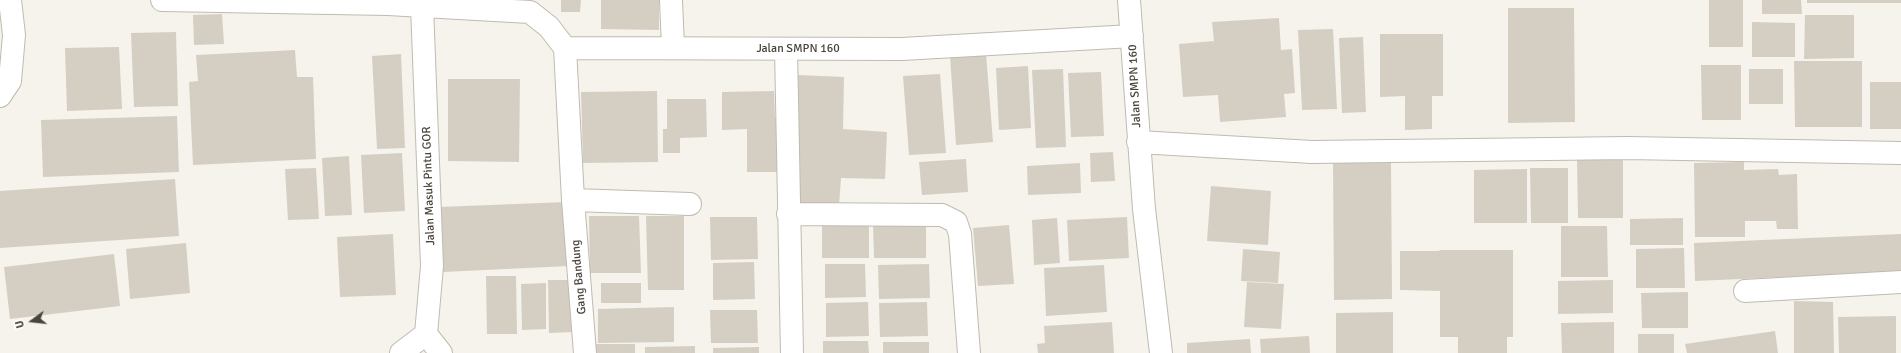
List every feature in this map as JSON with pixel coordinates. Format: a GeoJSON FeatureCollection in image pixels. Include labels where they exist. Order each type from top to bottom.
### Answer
{"type":"FeatureCollection","features":[{"type":"Feature","properties":{"kind":"street"},"geometry":{"type":"LineString","coordinates":[[0,96],[10,81],[14,35],[10,0]]}},
{"type":"Feature","properties":{"kind":"street"},"geometry":{"type":"LineString","coordinates":[[162,0],[422,6],[530,12],[548,27],[565,48]]}},
{"type":"Feature","properties":{"kind":"street"},"geometry":{"type":"LineString","coordinates":[[671,0],[673,47]]}},
{"type":"Feature","properties":{"kind":"street"},"geometry":{"type":"LineString","coordinates":[[1129,0],[1132,36]]}},
{"type":"Feature","properties":{"kind":"street","name":"Jalan Masuk Pintu GOR"},"geometry":{"type":"LineString","coordinates":[[422,6],[432,266],[426,334]]}},
{"type":"Feature","properties":{"kind":"street","name":"Jalan SMPN 160"},"geometry":{"type":"LineString","coordinates":[[565,48],[673,47],[902,49],[1132,36],[1138,142],[1161,353]]}},
{"type":"Feature","properties":{"kind":"street","name":"Gang Bandung"},"geometry":{"type":"LineString","coordinates":[[565,48],[573,200],[585,353]]}},
{"type":"Feature","properties":{"kind":"street"},"geometry":{"type":"LineString","coordinates":[[786,49],[788,214],[792,353]]}},
{"type":"Feature","properties":{"kind":"street"},"geometry":{"type":"LineString","coordinates":[[1138,142],[1312,152],[1628,148],[1901,153]]}},
{"type":"Feature","properties":{"kind":"street"},"geometry":{"type":"LineString","coordinates":[[573,200],[690,204]]}},
{"type":"Feature","properties":{"kind":"street"},"geometry":{"type":"LineString","coordinates":[[788,214],[942,215],[956,222],[960,234],[969,353]]}},
{"type":"Feature","properties":{"kind":"street"},"geometry":{"type":"LineString","coordinates":[[1745,291],[1901,282]]}},
{"type":"Feature","properties":{"kind":"street"},"geometry":{"type":"LineString","coordinates":[[401,353],[426,334],[441,353]]}},
{"type":"Feature","properties":{"kind":"building"},"geometry":{"type":"Polygon","coordinates":[[[561,0],[581,0],[580,12],[561,12],[561,0]]]}},
{"type":"Feature","properties":{"kind":"building"},"geometry":{"type":"Polygon","coordinates":[[[601,0],[659,0],[659,30],[601,29],[601,0]]]}},
{"type":"Feature","properties":{"kind":"building"},"geometry":{"type":"Polygon","coordinates":[[[1709,0],[1743,0],[1743,47],[1709,47],[1709,0]]]}},
{"type":"Feature","properties":{"kind":"building"},"geometry":{"type":"Polygon","coordinates":[[[1762,0],[1801,0],[1802,14],[1762,14],[1762,0]]]}},
{"type":"Feature","properties":{"kind":"building"},"geometry":{"type":"Polygon","coordinates":[[[1807,0],[1901,0],[1901,3],[1807,3],[1807,0]]]}},
{"type":"Feature","properties":{"kind":"building"},"geometry":{"type":"Polygon","coordinates":[[[1508,8],[1574,8],[1575,122],[1508,123],[1508,8]]]}},
{"type":"Feature","properties":{"kind":"building"},"geometry":{"type":"Polygon","coordinates":[[[222,14],[224,44],[194,45],[193,15],[222,14]]]}},
{"type":"Feature","properties":{"kind":"building"},"geometry":{"type":"Polygon","coordinates":[[[1805,15],[1854,15],[1854,58],[1804,59],[1805,15]]]}},
{"type":"Feature","properties":{"kind":"building"},"geometry":{"type":"Polygon","coordinates":[[[1279,18],[1281,50],[1292,49],[1295,93],[1284,94],[1286,117],[1220,122],[1218,95],[1183,97],[1179,44],[1214,41],[1212,22],[1279,18]]]}},
{"type":"Feature","properties":{"kind":"building"},"geometry":{"type":"Polygon","coordinates":[[[1752,22],[1795,23],[1795,57],[1752,57],[1752,22]]]}},
{"type":"Feature","properties":{"kind":"building"},"geometry":{"type":"Polygon","coordinates":[[[1333,29],[1337,109],[1302,110],[1298,30],[1333,29]]]}},
{"type":"Feature","properties":{"kind":"building"},"geometry":{"type":"Polygon","coordinates":[[[176,32],[178,106],[134,107],[131,33],[176,32]]]}},
{"type":"Feature","properties":{"kind":"building"},"geometry":{"type":"Polygon","coordinates":[[[1380,34],[1443,34],[1443,96],[1432,96],[1432,129],[1405,130],[1405,96],[1380,97],[1380,34]]]}},
{"type":"Feature","properties":{"kind":"building"},"geometry":{"type":"Polygon","coordinates":[[[1363,37],[1366,112],[1342,113],[1339,38],[1363,37]]]}},
{"type":"Feature","properties":{"kind":"building"},"geometry":{"type":"Polygon","coordinates":[[[119,47],[122,109],[67,111],[65,48],[119,47]]]}},
{"type":"Feature","properties":{"kind":"building"},"geometry":{"type":"Polygon","coordinates":[[[295,50],[297,77],[313,77],[316,159],[193,165],[189,82],[198,81],[196,55],[295,50]]]}},
{"type":"Feature","properties":{"kind":"building"},"geometry":{"type":"Polygon","coordinates":[[[986,53],[993,142],[956,145],[950,56],[986,53]]]}},
{"type":"Feature","properties":{"kind":"building"},"geometry":{"type":"Polygon","coordinates":[[[401,54],[405,148],[377,149],[372,56],[401,54]]]}},
{"type":"Feature","properties":{"kind":"building"},"geometry":{"type":"Polygon","coordinates":[[[1794,61],[1862,61],[1862,127],[1795,127],[1794,61]]]}},
{"type":"Feature","properties":{"kind":"building"},"geometry":{"type":"Polygon","coordinates":[[[1701,65],[1741,65],[1741,120],[1702,120],[1701,65]]]}},
{"type":"Feature","properties":{"kind":"building"},"geometry":{"type":"Polygon","coordinates":[[[1028,66],[1031,128],[999,130],[996,68],[1028,66]]]}},
{"type":"Feature","properties":{"kind":"building"},"geometry":{"type":"Polygon","coordinates":[[[1063,69],[1066,147],[1036,148],[1032,70],[1063,69]]]}},
{"type":"Feature","properties":{"kind":"building"},"geometry":{"type":"Polygon","coordinates":[[[1749,69],[1783,69],[1783,104],[1749,104],[1749,69]]]}},
{"type":"Feature","properties":{"kind":"building"},"geometry":{"type":"Polygon","coordinates":[[[1101,72],[1104,136],[1071,137],[1068,73],[1101,72]]]}},
{"type":"Feature","properties":{"kind":"building"},"geometry":{"type":"Polygon","coordinates":[[[940,74],[946,153],[909,155],[903,76],[940,74]]]}},
{"type":"Feature","properties":{"kind":"building"},"geometry":{"type":"Polygon","coordinates":[[[798,75],[844,77],[843,129],[887,132],[885,179],[841,178],[839,206],[793,204],[798,75]]]}},
{"type":"Feature","properties":{"kind":"building"},"geometry":{"type":"Polygon","coordinates":[[[448,79],[520,79],[519,162],[448,161],[448,79]]]}},
{"type":"Feature","properties":{"kind":"building"},"geometry":{"type":"Polygon","coordinates":[[[1870,82],[1901,82],[1901,129],[1870,129],[1870,82]]]}},
{"type":"Feature","properties":{"kind":"building"},"geometry":{"type":"Polygon","coordinates":[[[657,91],[658,162],[583,163],[581,92],[657,91]]]}},
{"type":"Feature","properties":{"kind":"building"},"geometry":{"type":"Polygon","coordinates":[[[774,91],[775,118],[779,118],[779,172],[747,172],[747,129],[722,130],[722,92],[774,91]]]}},
{"type":"Feature","properties":{"kind":"building"},"geometry":{"type":"Polygon","coordinates":[[[667,99],[706,99],[707,137],[680,138],[680,153],[663,153],[663,129],[667,129],[667,99]]]}},
{"type":"Feature","properties":{"kind":"building"},"geometry":{"type":"Polygon","coordinates":[[[177,116],[179,172],[43,177],[41,120],[177,116]]]}},
{"type":"Feature","properties":{"kind":"building"},"geometry":{"type":"Polygon","coordinates":[[[1113,152],[1115,181],[1091,182],[1090,153],[1113,152]]]}},
{"type":"Feature","properties":{"kind":"building"},"geometry":{"type":"Polygon","coordinates":[[[402,153],[405,211],[364,213],[361,155],[402,153]]]}},
{"type":"Feature","properties":{"kind":"building"},"geometry":{"type":"Polygon","coordinates":[[[349,156],[352,215],[325,216],[322,158],[349,156]]]}},
{"type":"Feature","properties":{"kind":"building"},"geometry":{"type":"Polygon","coordinates":[[[966,159],[968,192],[922,195],[919,162],[966,159]]]}},
{"type":"Feature","properties":{"kind":"building"},"geometry":{"type":"Polygon","coordinates":[[[1577,159],[1623,159],[1623,218],[1578,218],[1577,159]]]}},
{"type":"Feature","properties":{"kind":"building"},"geometry":{"type":"Polygon","coordinates":[[[1333,162],[1391,162],[1392,299],[1334,300],[1333,162]]]}},
{"type":"Feature","properties":{"kind":"building"},"geometry":{"type":"Polygon","coordinates":[[[1744,162],[1744,170],[1778,169],[1779,175],[1797,174],[1798,229],[1777,229],[1776,221],[1745,221],[1745,237],[1695,237],[1694,163],[1744,162]]]}},
{"type":"Feature","properties":{"kind":"building"},"geometry":{"type":"Polygon","coordinates":[[[1080,163],[1081,193],[1028,195],[1027,166],[1080,163]]]}},
{"type":"Feature","properties":{"kind":"building"},"geometry":{"type":"Polygon","coordinates":[[[316,168],[319,219],[288,220],[285,169],[316,168]]]}},
{"type":"Feature","properties":{"kind":"building"},"geometry":{"type":"Polygon","coordinates":[[[1530,168],[1568,168],[1568,223],[1531,223],[1530,168]]]}},
{"type":"Feature","properties":{"kind":"building"},"geometry":{"type":"Polygon","coordinates":[[[1527,169],[1527,223],[1474,223],[1474,170],[1527,169]]]}},
{"type":"Feature","properties":{"kind":"building"},"geometry":{"type":"Polygon","coordinates":[[[175,179],[179,236],[0,248],[0,191],[175,179]]]}},
{"type":"Feature","properties":{"kind":"building"},"geometry":{"type":"Polygon","coordinates":[[[1211,186],[1271,191],[1268,245],[1207,241],[1211,186]]]}},
{"type":"Feature","properties":{"kind":"building"},"geometry":{"type":"Polygon","coordinates":[[[567,202],[569,266],[443,272],[439,207],[567,202]]]}},
{"type":"Feature","properties":{"kind":"building"},"geometry":{"type":"Polygon","coordinates":[[[589,216],[639,216],[641,273],[590,273],[589,216]]]}},
{"type":"Feature","properties":{"kind":"building"},"geometry":{"type":"Polygon","coordinates":[[[646,216],[684,216],[684,290],[648,290],[646,216]]]}},
{"type":"Feature","properties":{"kind":"building"},"geometry":{"type":"Polygon","coordinates":[[[869,216],[869,258],[822,258],[822,217],[869,216]]]}},
{"type":"Feature","properties":{"kind":"building"},"geometry":{"type":"Polygon","coordinates":[[[710,217],[757,217],[758,259],[711,260],[710,217]]]}},
{"type":"Feature","properties":{"kind":"building"},"geometry":{"type":"Polygon","coordinates":[[[1127,217],[1129,258],[1069,261],[1067,220],[1127,217]]]}},
{"type":"Feature","properties":{"kind":"building"},"geometry":{"type":"Polygon","coordinates":[[[1057,218],[1060,263],[1034,265],[1032,220],[1057,218]]]}},
{"type":"Feature","properties":{"kind":"building"},"geometry":{"type":"Polygon","coordinates":[[[1683,218],[1683,245],[1630,245],[1630,219],[1683,218]]]}},
{"type":"Feature","properties":{"kind":"building"},"geometry":{"type":"Polygon","coordinates":[[[926,223],[926,258],[874,258],[873,224],[926,223]]]}},
{"type":"Feature","properties":{"kind":"building"},"geometry":{"type":"Polygon","coordinates":[[[1009,225],[1014,284],[978,286],[973,228],[1009,225]]]}},
{"type":"Feature","properties":{"kind":"building"},"geometry":{"type":"Polygon","coordinates":[[[1561,226],[1607,226],[1608,277],[1561,277],[1561,226]]]}},
{"type":"Feature","properties":{"kind":"building"},"geometry":{"type":"Polygon","coordinates":[[[393,234],[396,295],[340,297],[337,237],[393,234]]]}},
{"type":"Feature","properties":{"kind":"building"},"geometry":{"type":"Polygon","coordinates":[[[1901,234],[1901,272],[1695,281],[1694,243],[1901,234]]]}},
{"type":"Feature","properties":{"kind":"building"},"geometry":{"type":"Polygon","coordinates":[[[186,243],[190,293],[130,299],[126,249],[186,243]]]}},
{"type":"Feature","properties":{"kind":"building"},"geometry":{"type":"Polygon","coordinates":[[[1684,248],[1685,288],[1636,288],[1636,249],[1684,248]]]}},
{"type":"Feature","properties":{"kind":"building"},"geometry":{"type":"Polygon","coordinates":[[[1243,249],[1280,252],[1278,283],[1241,281],[1243,249]]]}},
{"type":"Feature","properties":{"kind":"building"},"geometry":{"type":"Polygon","coordinates":[[[1513,250],[1513,337],[1507,337],[1507,353],[1458,353],[1458,337],[1440,337],[1440,291],[1400,290],[1400,251],[1513,250]]]}},
{"type":"Feature","properties":{"kind":"building"},"geometry":{"type":"Polygon","coordinates":[[[114,254],[120,306],[10,319],[4,267],[114,254]]]}},
{"type":"Feature","properties":{"kind":"building"},"geometry":{"type":"Polygon","coordinates":[[[754,262],[755,299],[713,300],[713,263],[754,262]]]}},
{"type":"Feature","properties":{"kind":"building"},"geometry":{"type":"Polygon","coordinates":[[[825,264],[865,264],[866,297],[825,298],[825,264]]]}},
{"type":"Feature","properties":{"kind":"building"},"geometry":{"type":"Polygon","coordinates":[[[929,264],[930,298],[879,299],[878,265],[929,264]]]}},
{"type":"Feature","properties":{"kind":"building"},"geometry":{"type":"Polygon","coordinates":[[[1104,265],[1107,312],[1046,316],[1044,268],[1104,265]]]}},
{"type":"Feature","properties":{"kind":"building"},"geometry":{"type":"Polygon","coordinates":[[[486,276],[516,276],[517,334],[487,334],[486,276]]]}},
{"type":"Feature","properties":{"kind":"building"},"geometry":{"type":"Polygon","coordinates":[[[548,280],[573,280],[574,332],[549,333],[548,280]]]}},
{"type":"Feature","properties":{"kind":"building"},"geometry":{"type":"Polygon","coordinates":[[[1613,280],[1613,313],[1558,314],[1558,281],[1613,280]]]}},
{"type":"Feature","properties":{"kind":"building"},"geometry":{"type":"Polygon","coordinates":[[[1247,282],[1284,284],[1281,329],[1244,327],[1247,282]]]}},
{"type":"Feature","properties":{"kind":"building"},"geometry":{"type":"Polygon","coordinates":[[[546,283],[546,329],[522,330],[521,284],[546,283]]]}},
{"type":"Feature","properties":{"kind":"building"},"geometry":{"type":"Polygon","coordinates":[[[601,283],[641,283],[641,303],[601,303],[601,283]]]}},
{"type":"Feature","properties":{"kind":"building"},"geometry":{"type":"Polygon","coordinates":[[[1688,292],[1688,328],[1642,328],[1641,293],[1688,292]]]}},
{"type":"Feature","properties":{"kind":"building"},"geometry":{"type":"Polygon","coordinates":[[[1794,301],[1833,302],[1834,353],[1794,353],[1794,301]]]}},
{"type":"Feature","properties":{"kind":"building"},"geometry":{"type":"Polygon","coordinates":[[[868,302],[869,336],[826,337],[826,303],[868,302]]]}},
{"type":"Feature","properties":{"kind":"building"},"geometry":{"type":"Polygon","coordinates":[[[927,302],[928,336],[880,337],[879,303],[927,302]]]}},
{"type":"Feature","properties":{"kind":"building"},"geometry":{"type":"Polygon","coordinates":[[[674,307],[674,342],[598,343],[598,309],[674,307]]]}},
{"type":"Feature","properties":{"kind":"building"},"geometry":{"type":"Polygon","coordinates":[[[710,310],[757,310],[758,343],[711,343],[710,310]]]}},
{"type":"Feature","properties":{"kind":"building"},"geometry":{"type":"Polygon","coordinates":[[[1393,312],[1393,353],[1336,353],[1336,313],[1393,312]]]}},
{"type":"Feature","properties":{"kind":"building"},"geometry":{"type":"Polygon","coordinates":[[[1896,316],[1896,353],[1839,353],[1838,317],[1896,316]]]}},
{"type":"Feature","properties":{"kind":"building"},"geometry":{"type":"Polygon","coordinates":[[[1112,322],[1114,353],[1038,353],[1037,344],[1045,343],[1044,326],[1112,322]]]}},
{"type":"Feature","properties":{"kind":"building"},"geometry":{"type":"Polygon","coordinates":[[[1614,322],[1614,353],[1562,353],[1561,323],[1614,322]]]}},
{"type":"Feature","properties":{"kind":"building"},"geometry":{"type":"Polygon","coordinates":[[[1775,331],[1778,353],[1687,353],[1685,344],[1775,331]]]}},
{"type":"Feature","properties":{"kind":"building"},"geometry":{"type":"Polygon","coordinates":[[[1638,334],[1674,334],[1674,353],[1638,353],[1638,334]]]}},
{"type":"Feature","properties":{"kind":"building"},"geometry":{"type":"Polygon","coordinates":[[[1309,336],[1310,353],[1261,353],[1260,339],[1309,336]]]}},
{"type":"Feature","properties":{"kind":"building"},"geometry":{"type":"Polygon","coordinates":[[[1250,339],[1251,353],[1187,353],[1187,343],[1250,339]]]}},
{"type":"Feature","properties":{"kind":"building"},"geometry":{"type":"Polygon","coordinates":[[[823,341],[868,341],[869,353],[823,353],[823,341]]]}},
{"type":"Feature","properties":{"kind":"building"},"geometry":{"type":"Polygon","coordinates":[[[883,342],[929,342],[929,353],[883,353],[883,342]]]}},
{"type":"Feature","properties":{"kind":"building"},"geometry":{"type":"Polygon","coordinates":[[[595,344],[635,344],[635,353],[595,353],[595,344]]]}},
{"type":"Feature","properties":{"kind":"building"},"geometry":{"type":"Polygon","coordinates":[[[695,346],[695,353],[645,353],[645,347],[695,346]]]}},
{"type":"Feature","properties":{"kind":"building"},"geometry":{"type":"Polygon","coordinates":[[[759,347],[759,353],[713,353],[713,348],[759,347]]]}}]}
